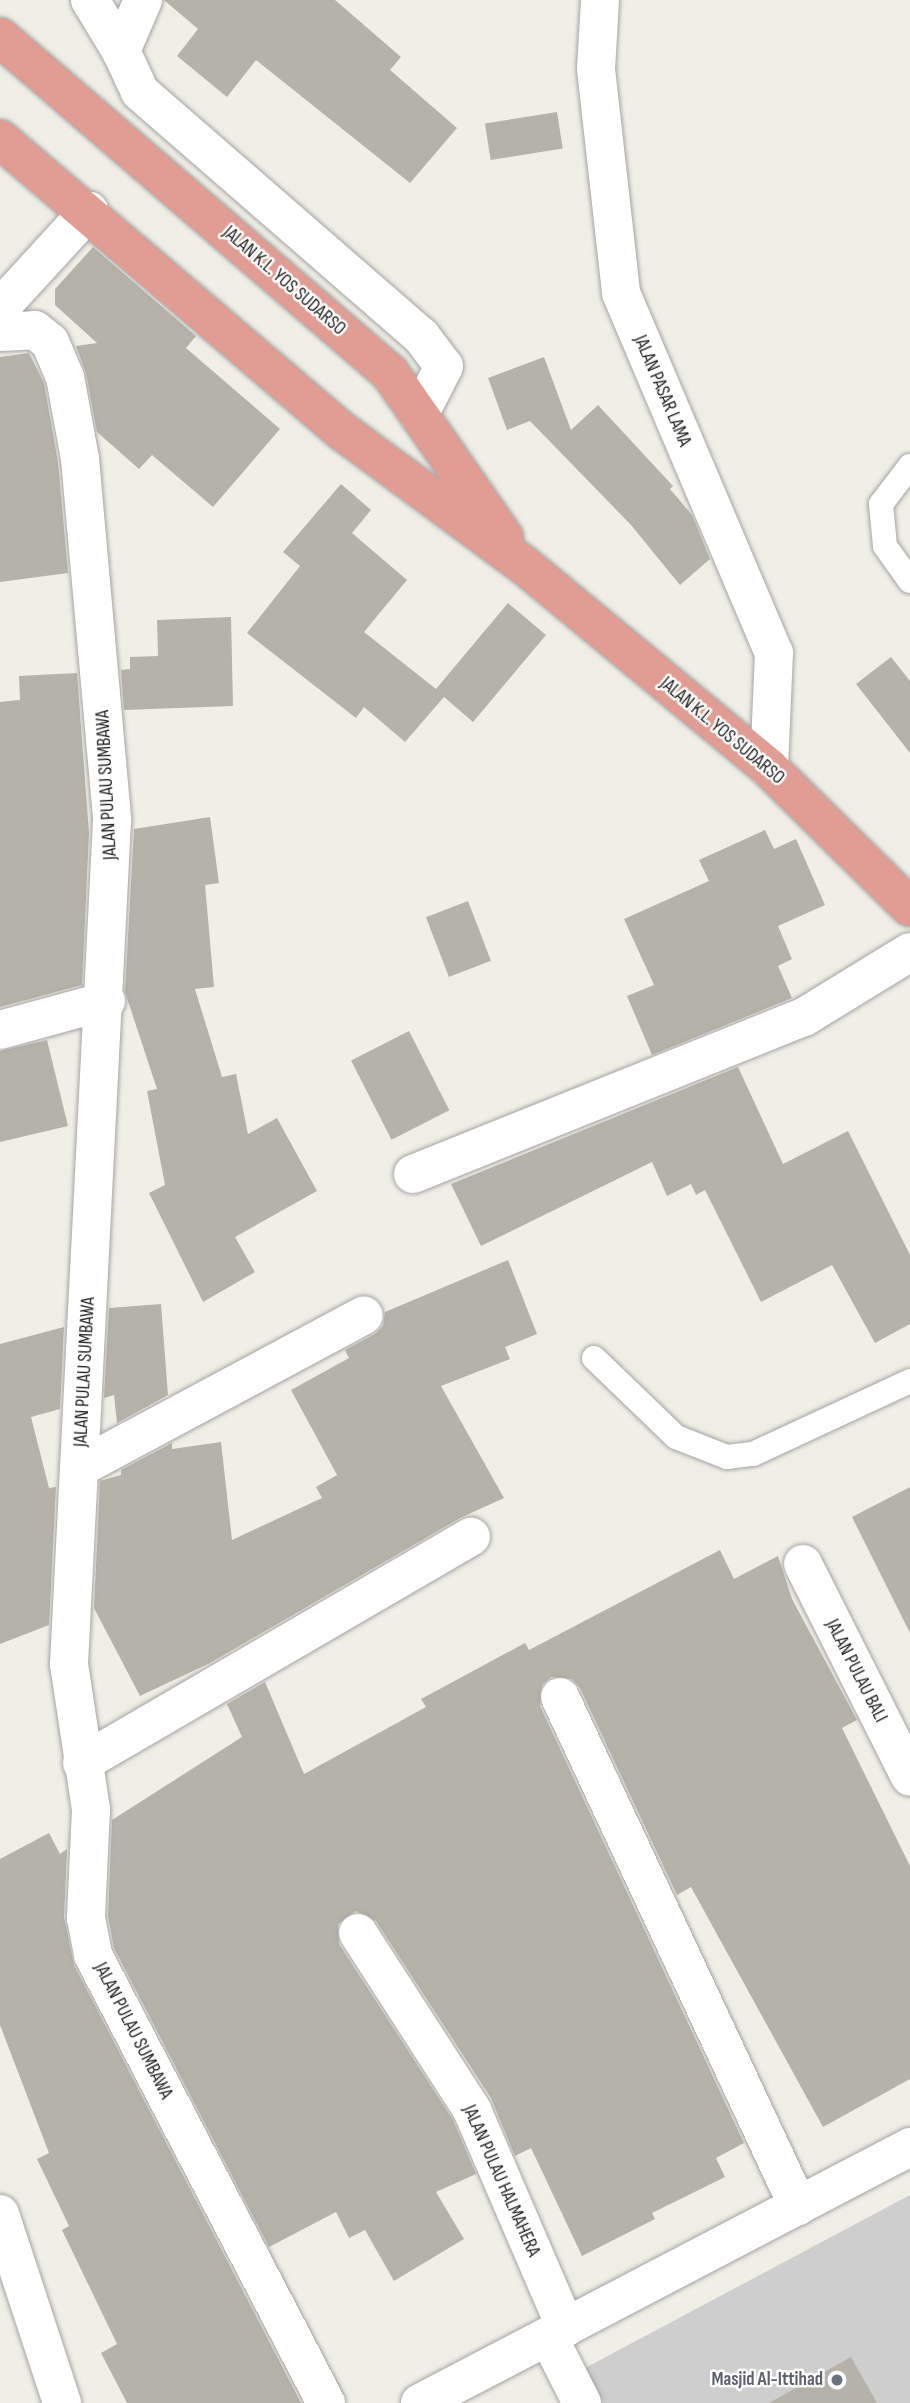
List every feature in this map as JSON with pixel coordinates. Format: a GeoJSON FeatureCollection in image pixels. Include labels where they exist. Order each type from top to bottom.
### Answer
{"type":"FeatureCollection","features":[{"type":"Feature","properties":{"kind":"highway","name":"JALAN K.L. YOS SUDARSO"},"geometry":{"type":"LineString","coordinates":[[10,45],[390,373],[524,565]]}},
{"type":"Feature","properties":{"kind":"highway","name":"JALAN K.L. YOS SUDARSO"},"geometry":{"type":"LineString","coordinates":[[0,139],[89,211],[342,431],[524,565],[769,768],[903,889]]}},
{"type":"Feature","properties":{"kind":"street"},"geometry":{"type":"LineString","coordinates":[[90,0],[121,51],[140,92],[421,336],[444,366],[419,415]]}},
{"type":"Feature","properties":{"kind":"street"},"geometry":{"type":"LineString","coordinates":[[121,51],[143,0]]}},
{"type":"Feature","properties":{"kind":"street","name":"JALAN PASAR LAMA"},"geometry":{"type":"LineString","coordinates":[[600,0],[596,69],[621,293],[774,653],[769,768]]}},
{"type":"Feature","properties":{"kind":"street"},"geometry":{"type":"LineString","coordinates":[[0,308],[89,211]]}},
{"type":"Feature","properties":{"kind":"street","name":"JALAN PULAU SUMBAWA"},"geometry":{"type":"LineString","coordinates":[[0,332],[34,330],[50,342],[65,377],[80,459],[112,821],[106,1001],[69,1664],[91,1810],[86,1918],[93,1955],[326,2403]]}},
{"type":"Feature","properties":{"kind":"street"},"geometry":{"type":"LineString","coordinates":[[413,1174],[804,1017],[910,953]]}},
{"type":"Feature","properties":{"kind":"street"},"geometry":{"type":"LineString","coordinates":[[0,1030],[106,1001]]}},
{"type":"Feature","properties":{"kind":"street"},"geometry":{"type":"LineString","coordinates":[[79,1468],[364,1315]]}},
{"type":"Feature","properties":{"kind":"street"},"geometry":{"type":"LineString","coordinates":[[82,1763],[471,1536]]}},
{"type":"Feature","properties":{"kind":"street","name":"JALAN PULAU BALI"},"geometry":{"type":"LineString","coordinates":[[803,1564],[910,1777]]}},
{"type":"Feature","properties":{"kind":"street"},"geometry":{"type":"LineString","coordinates":[[560,1697],[798,2206]]}},
{"type":"Feature","properties":{"kind":"street","name":"JALAN PULAU HALMAHERA"},"geometry":{"type":"LineString","coordinates":[[358,1933],[472,2110],[582,2403]]}},
{"type":"Feature","properties":{"kind":"street"},"geometry":{"type":"LineString","coordinates":[[420,2403],[910,2147]]}},
{"type":"Feature","properties":{"kind":"street"},"geometry":{"type":"LineString","coordinates":[[0,2214],[62,2403]]}},
{"type":"Feature","properties":{"kind":"lane"},"geometry":{"type":"LineString","coordinates":[[910,466],[881,504],[885,546],[910,581]]}},
{"type":"Feature","properties":{"kind":"lane"},"geometry":{"type":"LineString","coordinates":[[594,1358],[676,1437],[727,1457],[753,1454],[910,1381]]}},
{"type":"Feature","properties":{"kind":"shaded area","name":"Masjid Al-Ittihad"},"geometry":{"type":"Polygon","coordinates":[[[910,2195],[910,2403],[604,2403],[585,2368],[910,2195]]]}},
{"type":"Feature","properties":{"kind":"building"},"geometry":{"type":"Polygon","coordinates":[[[164,0],[335,0],[401,57],[390,70],[457,128],[410,183],[256,60],[227,97],[177,56],[198,29],[164,0]]]}},
{"type":"Feature","properties":{"kind":"building"},"geometry":{"type":"Polygon","coordinates":[[[557,112],[563,149],[491,160],[485,123],[557,112]]]}},
{"type":"Feature","properties":{"kind":"building"},"geometry":{"type":"Polygon","coordinates":[[[93,247],[196,336],[186,348],[280,429],[213,507],[152,455],[139,469],[97,432],[86,373],[76,346],[97,343],[55,305],[55,289],[93,247]]]}},
{"type":"Feature","properties":{"kind":"building"},"geometry":{"type":"Polygon","coordinates":[[[29,353],[44,383],[58,462],[68,573],[0,582],[0,357],[29,353]]]}},
{"type":"Feature","properties":{"kind":"building"},"geometry":{"type":"Polygon","coordinates":[[[544,357],[571,430],[598,405],[673,486],[670,489],[692,515],[710,559],[680,585],[631,525],[530,421],[507,430],[488,378],[544,357]]]}},
{"type":"Feature","properties":{"kind":"building"},"geometry":{"type":"Polygon","coordinates":[[[341,484],[371,510],[352,533],[407,580],[364,632],[436,689],[508,603],[546,635],[473,722],[444,697],[405,742],[364,707],[356,718],[247,633],[300,566],[283,552],[341,484]]]}},
{"type":"Feature","properties":{"kind":"building"},"geometry":{"type":"Polygon","coordinates":[[[231,617],[233,706],[124,710],[121,670],[130,669],[130,657],[158,656],[157,620],[231,617]]]}},
{"type":"Feature","properties":{"kind":"building"},"geometry":{"type":"Polygon","coordinates":[[[891,657],[910,681],[910,753],[856,684],[891,657]]]}},
{"type":"Feature","properties":{"kind":"building"},"geometry":{"type":"Polygon","coordinates":[[[77,673],[89,833],[82,985],[0,1007],[0,702],[20,700],[19,676],[77,673]]]}},
{"type":"Feature","properties":{"kind":"building"},"geometry":{"type":"Polygon","coordinates":[[[210,817],[219,883],[205,885],[214,987],[195,989],[222,1077],[236,1074],[248,1134],[277,1118],[317,1191],[235,1237],[255,1272],[203,1302],[149,1193],[165,1185],[147,1091],[157,1089],[125,992],[134,829],[210,817]]]}},
{"type":"Feature","properties":{"kind":"building"},"geometry":{"type":"Polygon","coordinates":[[[765,830],[774,849],[796,839],[825,905],[778,926],[792,959],[778,966],[792,998],[652,1055],[627,996],[654,985],[624,919],[709,881],[699,860],[765,830]]]}},
{"type":"Feature","properties":{"kind":"building"},"geometry":{"type":"Polygon","coordinates":[[[468,901],[491,961],[449,977],[426,917],[468,901]]]}},
{"type":"Feature","properties":{"kind":"building"},"geometry":{"type":"Polygon","coordinates":[[[409,1031],[449,1110],[391,1140],[351,1061],[409,1031]]]}},
{"type":"Feature","properties":{"kind":"building"},"geometry":{"type":"Polygon","coordinates":[[[47,1040],[68,1126],[0,1142],[0,1051],[47,1040]]]}},
{"type":"Feature","properties":{"kind":"building"},"geometry":{"type":"Polygon","coordinates":[[[738,1067],[783,1164],[848,1131],[910,1255],[910,1324],[875,1343],[832,1265],[761,1302],[705,1190],[696,1195],[691,1184],[667,1196],[652,1162],[481,1246],[451,1184],[738,1067]]]}},
{"type":"Feature","properties":{"kind":"building"},"geometry":{"type":"Polygon","coordinates":[[[508,1260],[537,1334],[505,1347],[510,1359],[441,1386],[504,1498],[460,1518],[210,1663],[140,1696],[94,1608],[100,1481],[121,1475],[121,1470],[172,1443],[172,1449],[221,1442],[232,1540],[322,1498],[316,1487],[337,1475],[291,1390],[349,1358],[345,1350],[375,1334],[383,1326],[385,1312],[508,1260]]]}},
{"type":"Feature","properties":{"kind":"building"},"geometry":{"type":"Polygon","coordinates":[[[161,1304],[168,1395],[117,1423],[114,1395],[104,1398],[109,1308],[161,1304]]]}},
{"type":"Feature","properties":{"kind":"building"},"geometry":{"type":"Polygon","coordinates":[[[64,1327],[60,1409],[31,1417],[49,1488],[56,1487],[49,1625],[0,1644],[0,1344],[64,1327]]]}},
{"type":"Feature","properties":{"kind":"building"},"geometry":{"type":"Polygon","coordinates":[[[910,1487],[910,1633],[852,1517],[910,1487]]]}},
{"type":"Feature","properties":{"kind":"building"},"geometry":{"type":"Polygon","coordinates":[[[720,1550],[734,1579],[778,1556],[792,1599],[857,1720],[842,1728],[910,1866],[910,2079],[823,2127],[691,1887],[677,1895],[580,1688],[572,1679],[551,1677],[542,1685],[540,1706],[744,2143],[716,2158],[725,2177],[652,2213],[655,2219],[582,2256],[531,2148],[515,2156],[491,2098],[376,1921],[356,1911],[338,1924],[339,1944],[453,2120],[476,2174],[436,2192],[464,2239],[394,2281],[365,2230],[349,2238],[336,2212],[269,2247],[114,1948],[108,1916],[112,1820],[242,1737],[227,1704],[265,1682],[304,1774],[426,1707],[421,1699],[525,1643],[529,1650],[720,1550]]]}},
{"type":"Feature","properties":{"kind":"building"},"geometry":{"type":"Polygon","coordinates":[[[49,1833],[60,1854],[67,1849],[64,1917],[74,1965],[301,2403],[127,2403],[101,2353],[117,2344],[62,2230],[69,2226],[37,2159],[49,2153],[0,2025],[0,1859],[49,1833]]]}},
{"type":"Feature","properties":{"kind":"building","name":"Masjid Al-Ittihad"},"geometry":{"type":"Polygon","coordinates":[[[851,2357],[877,2403],[769,2403],[851,2357]]]}},
{"type":"Feature","properties":{"kind":"place","name":"Masjid Al-Ittihad"},"geometry":{"type":"Point","coordinates":[837,2380]}}]}
